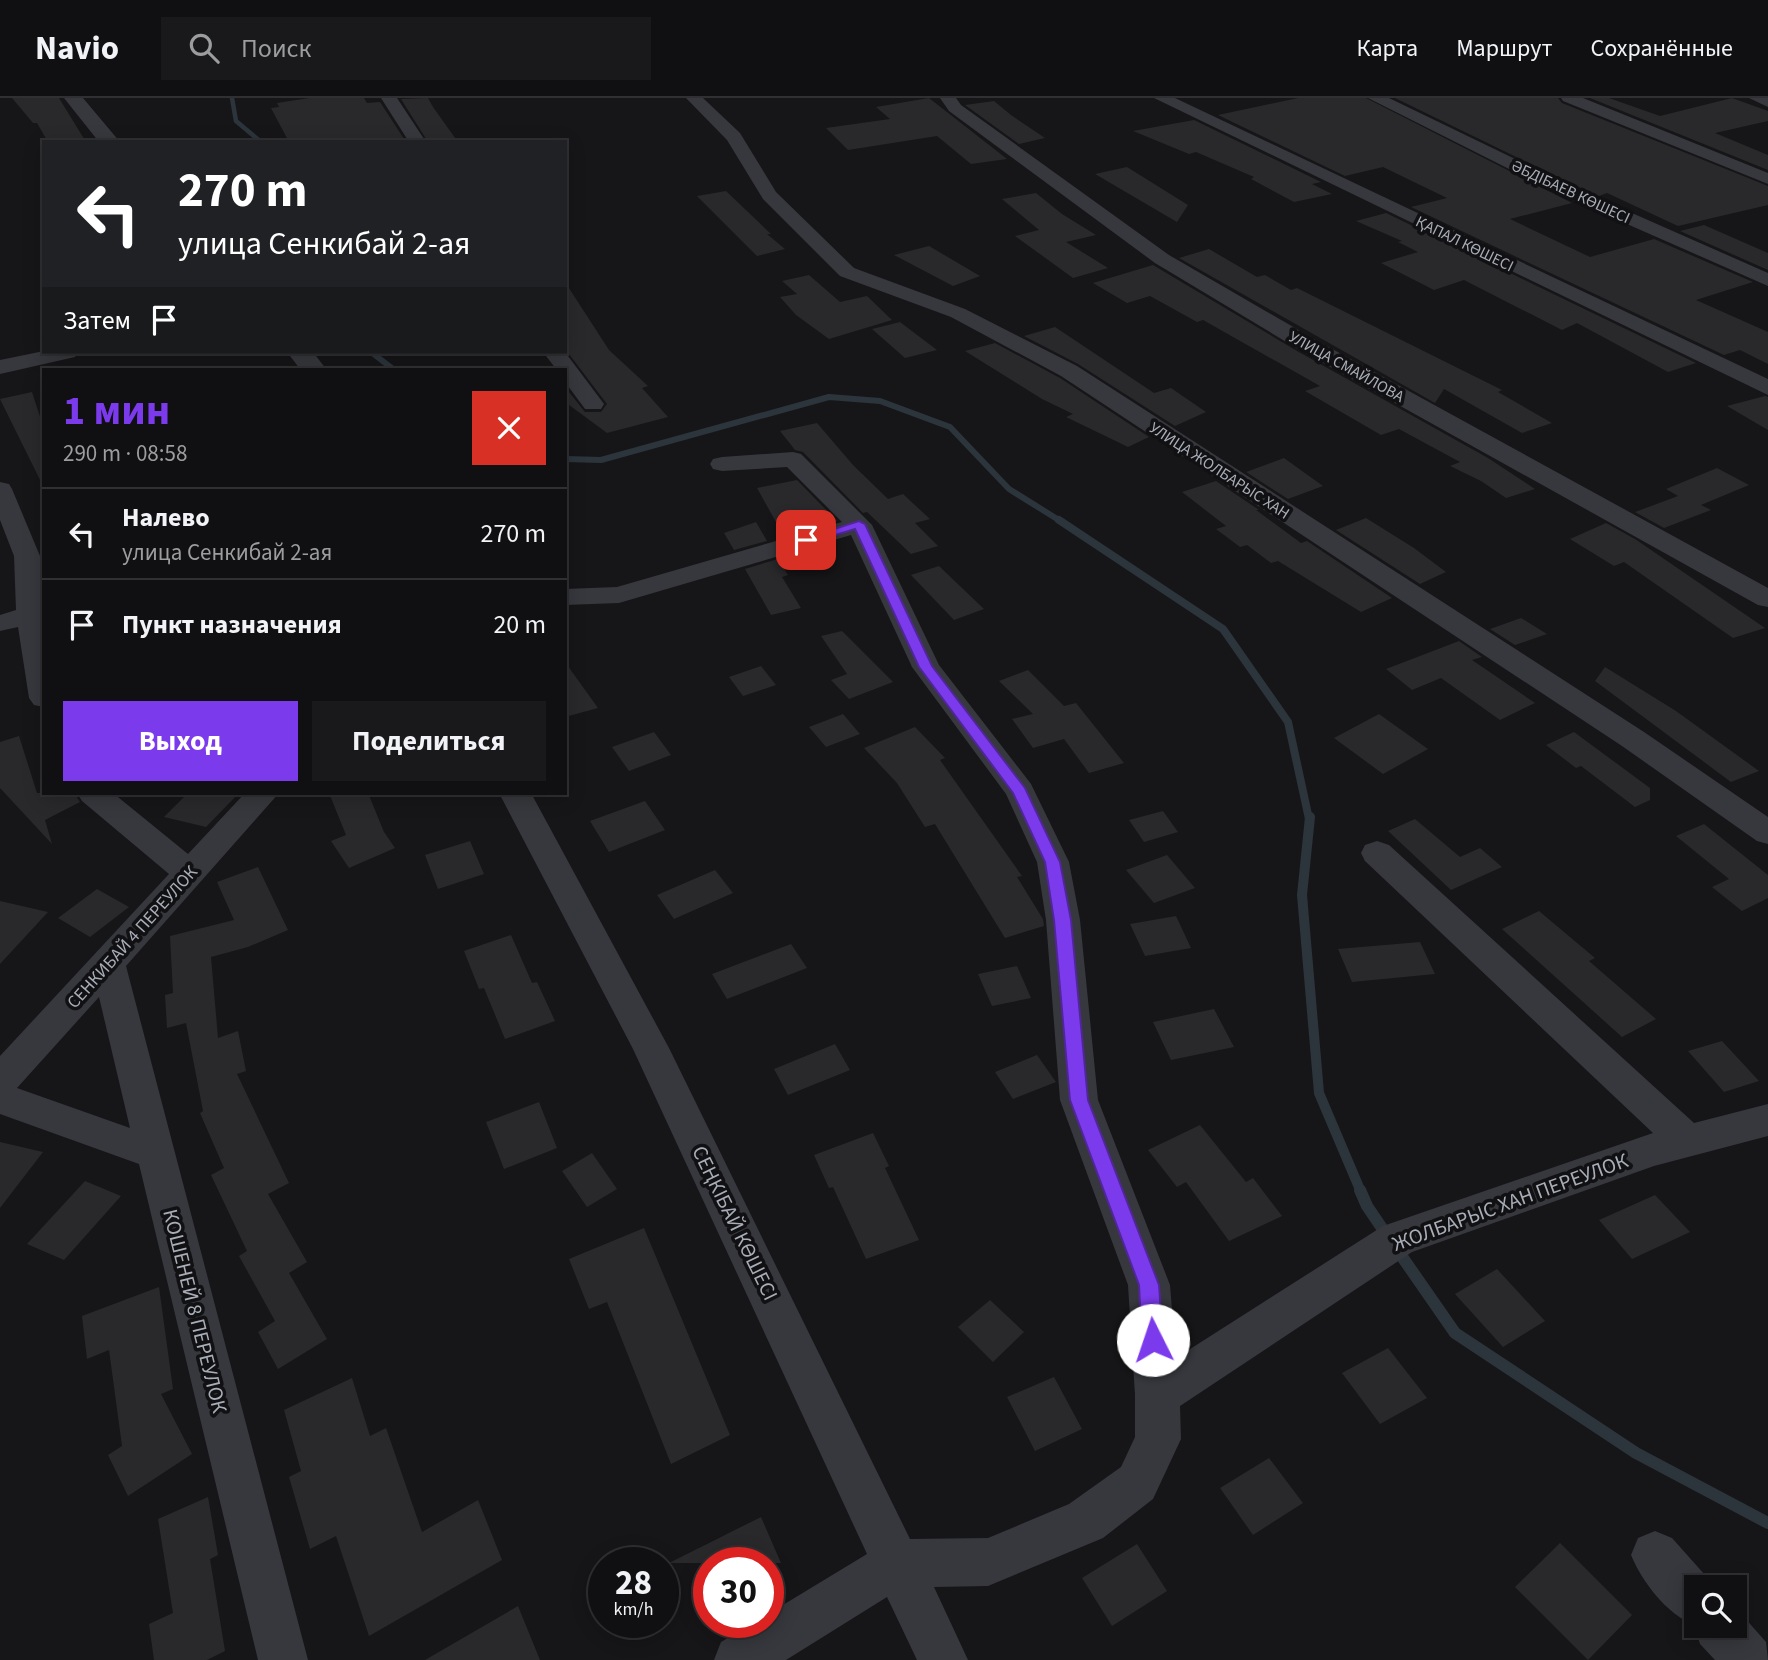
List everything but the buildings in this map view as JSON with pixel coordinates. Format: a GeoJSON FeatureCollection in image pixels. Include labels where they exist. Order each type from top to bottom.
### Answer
{"type":"FeatureCollection","features":[{"type":"Feature","properties":{"kind":"street"},"geometry":{"type":"LineString","coordinates":[[72,98],[108,140]]}},
{"type":"Feature","properties":{"kind":"street"},"geometry":{"type":"LineString","coordinates":[[389,98],[417,140]]}},
{"type":"Feature","properties":{"kind":"street","name":"УЛИЦА ЖОЛБАРЫС ХАН"},"geometry":{"type":"LineString","coordinates":[[694,98],[734,136],[769,195],[847,272],[958,313],[1069,371],[1633,739],[1768,833]]}},
{"type":"Feature","properties":{"kind":"street","name":"УЛИЦА СМАЙЛОВА"},"geometry":{"type":"LineString","coordinates":[[948,98],[955,108],[1162,259],[1306,344],[1768,599]]}},
{"type":"Feature","properties":{"kind":"street","name":"ҚАПАЛ КӨШЕСІ"},"geometry":{"type":"LineString","coordinates":[[1162,98],[1768,388]]}},
{"type":"Feature","properties":{"kind":"street","name":"ӘБДІБАЕВ КӨШЕСІ"},"geometry":{"type":"LineString","coordinates":[[1376,98],[1567,191],[1768,279]]}},
{"type":"Feature","properties":{"kind":"street"},"geometry":{"type":"LineString","coordinates":[[1569,98],[1768,179]]}},
{"type":"Feature","properties":{"kind":"street"},"geometry":{"type":"LineString","coordinates":[[1757,98],[1768,102]]}},
{"type":"Feature","properties":{"kind":"street"},"geometry":{"type":"LineString","coordinates":[[0,367],[57,354]]}},
{"type":"Feature","properties":{"kind":"street"},"geometry":{"type":"LineString","coordinates":[[302,354],[312,368]]}},
{"type":"Feature","properties":{"kind":"street"},"geometry":{"type":"LineString","coordinates":[[567,369],[593,404]]}},
{"type":"Feature","properties":{"kind":"street"},"geometry":{"type":"LineString","coordinates":[[722,464],[793,459],[859,524],[926,667],[1020,791],[1053,862],[1063,920],[1079,1100],[1149,1285],[1158,1439],[1137,1483],[1086,1521],[988,1562],[897,1563],[739,1660]]}},
{"type":"Feature","properties":{"kind":"street"},"geometry":{"type":"LineString","coordinates":[[0,489],[27,556],[30,615],[42,686]]}},
{"type":"Feature","properties":{"kind":"street"},"geometry":{"type":"LineString","coordinates":[[567,597],[619,595],[859,524]]}},
{"type":"Feature","properties":{"kind":"street"},"geometry":{"type":"LineString","coordinates":[[0,623],[30,615]]}},
{"type":"Feature","properties":{"kind":"street"},"geometry":{"type":"LineString","coordinates":[[95,795],[190,873]]}},
{"type":"Feature","properties":{"kind":"street","name":"СЕНКИБАЙ 4 ПЕРЕУЛОК"},"geometry":{"type":"LineString","coordinates":[[0,1081],[261,795]]}},
{"type":"Feature","properties":{"kind":"street","name":"СЕҢКІБАЙ КӨШЕСІ"},"geometry":{"type":"LineString","coordinates":[[515,795],[651,1048],[943,1660]]}},
{"type":"Feature","properties":{"kind":"street"},"geometry":{"type":"LineString","coordinates":[[1377,853],[1687,1141]]}},
{"type":"Feature","properties":{"kind":"street","name":"КОШЕНЕЙ 8 ПЕРЕУЛОК"},"geometry":{"type":"LineString","coordinates":[[108,963],[283,1660]]}},
{"type":"Feature","properties":{"kind":"street"},"geometry":{"type":"LineString","coordinates":[[0,1098],[155,1153]]}},
{"type":"Feature","properties":{"kind":"street","name":"ЖОЛБАРЫС ХАН ПЕРЕУЛОК"},"geometry":{"type":"LineString","coordinates":[[1157,1395],[1398,1239],[1653,1150],[1768,1120]]}},
{"type":"Feature","properties":{"kind":"street"},"geometry":{"type":"LineString","coordinates":[[1655,1555],[1684,1588]]}},
{"type":"Feature","properties":{"kind":"street"},"geometry":{"type":"LineString","coordinates":[[1729,1638],[1748,1660]]}},
{"type":"Feature","properties":{"kind":"waterway"},"geometry":{"type":"LineString","coordinates":[[232,98],[236,121],[259,140]]}},
{"type":"Feature","properties":{"kind":"waterway"},"geometry":{"type":"LineString","coordinates":[[374,354],[392,368]]}},
{"type":"Feature","properties":{"kind":"waterway"},"geometry":{"type":"LineString","coordinates":[[567,459],[601,460],[829,397],[880,401],[950,427],[1009,489],[1062,522]]}},
{"type":"Feature","properties":{"kind":"waterway"},"geometry":{"type":"LineString","coordinates":[[1059,520],[1223,629],[1288,722],[1309,819]]}},
{"type":"Feature","properties":{"kind":"waterway"},"geometry":{"type":"LineString","coordinates":[[1310,817],[1302,895],[1319,1093],[1361,1192]]}},
{"type":"Feature","properties":{"kind":"waterway"},"geometry":{"type":"LineString","coordinates":[[1360,1190],[1367,1206],[1388,1237]]}},
{"type":"Feature","properties":{"kind":"waterway"},"geometry":{"type":"LineString","coordinates":[[1396,1248],[1455,1333],[1636,1453],[1768,1523]]}},
{"type":"Feature","properties":{"kind":"route"},"geometry":{"type":"LineString","coordinates":[[806,540],[859,524],[926,667],[1020,791],[1053,862],[1063,920],[1079,1100],[1149,1285],[1153,1340]]}}]}
